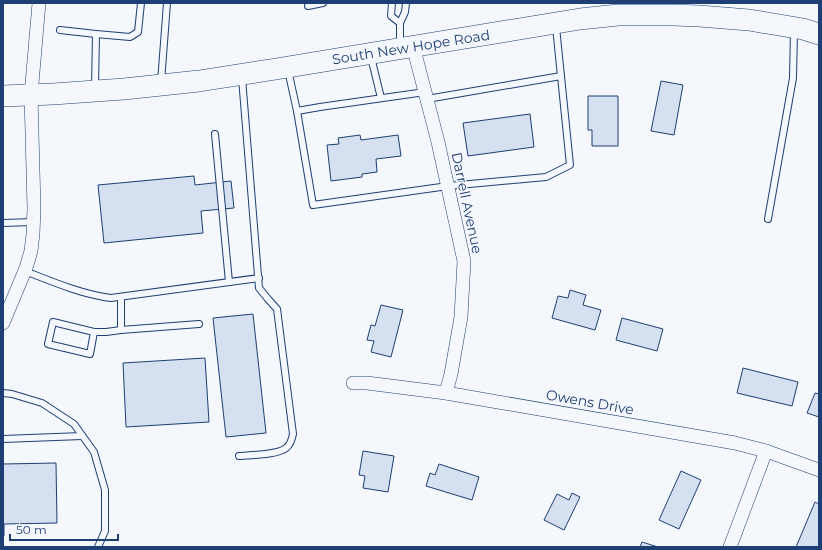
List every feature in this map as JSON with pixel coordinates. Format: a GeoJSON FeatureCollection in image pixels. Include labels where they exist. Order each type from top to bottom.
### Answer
{"type":"FeatureCollection","features":[{"type":"Feature","properties":{"kind":"main road","name":"South New Hope Road"},"geometry":{"type":"LineString","coordinates":[[3,96],[95,91],[199,81],[580,19],[619,9],[674,15],[749,20],[819,34]]}},
{"type":"Feature","properties":{"kind":"street"},"geometry":{"type":"LineString","coordinates":[[3,323],[25,271],[31,251],[33,234],[34,208],[31,95],[39,3]]}},
{"type":"Feature","properties":{"kind":"street","name":"Darrell Avenue"},"geometry":{"type":"LineString","coordinates":[[406,48],[426,96],[438,142],[464,261],[461,317],[451,374],[446,393]]}},
{"type":"Feature","properties":{"kind":"street","name":"Owens Drive"},"geometry":{"type":"LineString","coordinates":[[353,383],[367,383],[446,393],[735,443],[766,450],[819,470]]}},
{"type":"Feature","properties":{"kind":"street"},"geometry":{"type":"LineString","coordinates":[[730,547],[766,450]]}},
{"type":"Feature","properties":{"kind":"lane"},"geometry":{"type":"LineString","coordinates":[[60,30],[130,37],[138,32],[141,3]]}},
{"type":"Feature","properties":{"kind":"lane"},"geometry":{"type":"LineString","coordinates":[[161,85],[167,3]]}},
{"type":"Feature","properties":{"kind":"lane"},"geometry":{"type":"LineString","coordinates":[[308,6],[323,3]]}},
{"type":"Feature","properties":{"kind":"lane"},"geometry":{"type":"LineString","coordinates":[[392,3],[391,16],[400,23]]}},
{"type":"Feature","properties":{"kind":"lane"},"geometry":{"type":"LineString","coordinates":[[406,3],[405,12],[400,23],[406,48]]}},
{"type":"Feature","properties":{"kind":"lane"},"geometry":{"type":"LineString","coordinates":[[288,67],[313,205],[448,186],[546,177],[570,166],[556,23]]}},
{"type":"Feature","properties":{"kind":"lane"},"geometry":{"type":"LineString","coordinates":[[768,219],[793,78],[794,28]]}},
{"type":"Feature","properties":{"kind":"lane"},"geometry":{"type":"LineString","coordinates":[[95,91],[96,34]]}},
{"type":"Feature","properties":{"kind":"lane"},"geometry":{"type":"LineString","coordinates":[[370,54],[381,98]]}},
{"type":"Feature","properties":{"kind":"lane"},"geometry":{"type":"LineString","coordinates":[[239,456],[277,452],[286,448],[291,442],[293,434],[277,309],[260,288],[242,74]]}},
{"type":"Feature","properties":{"kind":"lane"},"geometry":{"type":"LineString","coordinates":[[297,111],[381,98],[426,96],[561,76]]}},
{"type":"Feature","properties":{"kind":"lane"},"geometry":{"type":"LineString","coordinates":[[215,134],[229,282]]}},
{"type":"Feature","properties":{"kind":"lane"},"geometry":{"type":"LineString","coordinates":[[3,223],[34,222]]}},
{"type":"Feature","properties":{"kind":"lane"},"geometry":{"type":"LineString","coordinates":[[25,271],[66,287],[95,296],[111,298],[259,278]]}},
{"type":"Feature","properties":{"kind":"lane"},"geometry":{"type":"LineString","coordinates":[[121,297],[121,330]]}},
{"type":"Feature","properties":{"kind":"lane"},"geometry":{"type":"LineString","coordinates":[[94,332],[90,354],[48,344],[53,322],[94,332],[199,324]]}},
{"type":"Feature","properties":{"kind":"lane"},"geometry":{"type":"LineString","coordinates":[[3,393],[12,394],[42,403],[74,424],[94,452],[105,490],[105,531],[98,547]]}},
{"type":"Feature","properties":{"kind":"lane"},"geometry":{"type":"LineString","coordinates":[[3,440],[82,436]]}},
{"type":"Feature","properties":{"kind":"building"},"geometry":{"type":"Polygon","coordinates":[[[661,81],[683,85],[674,135],[651,131],[661,81]]]}},
{"type":"Feature","properties":{"kind":"building"},"geometry":{"type":"Polygon","coordinates":[[[588,96],[618,96],[618,146],[592,146],[592,130],[588,130],[588,96]]]}},
{"type":"Feature","properties":{"kind":"building"},"geometry":{"type":"Polygon","coordinates":[[[530,114],[534,147],[468,156],[463,123],[530,114]]]}},
{"type":"Feature","properties":{"kind":"building"},"geometry":{"type":"Polygon","coordinates":[[[360,135],[361,140],[398,135],[401,156],[376,159],[377,172],[362,174],[362,177],[331,181],[327,145],[339,144],[338,138],[360,135]]]}},
{"type":"Feature","properties":{"kind":"building"},"geometry":{"type":"Polygon","coordinates":[[[194,176],[195,185],[231,181],[234,208],[201,211],[203,233],[104,243],[98,185],[194,176]]]}},
{"type":"Feature","properties":{"kind":"building"},"geometry":{"type":"Polygon","coordinates":[[[570,290],[586,295],[583,305],[601,310],[595,330],[552,318],[558,296],[568,298],[570,290]]]}},
{"type":"Feature","properties":{"kind":"building"},"geometry":{"type":"Polygon","coordinates":[[[381,305],[403,310],[391,357],[371,352],[374,341],[367,340],[371,325],[375,326],[381,305]]]}},
{"type":"Feature","properties":{"kind":"building"},"geometry":{"type":"Polygon","coordinates":[[[253,314],[266,433],[226,437],[213,318],[253,314]]]}},
{"type":"Feature","properties":{"kind":"building"},"geometry":{"type":"Polygon","coordinates":[[[622,318],[663,329],[657,351],[616,340],[622,318]]]}},
{"type":"Feature","properties":{"kind":"building"},"geometry":{"type":"Polygon","coordinates":[[[205,358],[209,422],[126,427],[123,363],[205,358]]]}},
{"type":"Feature","properties":{"kind":"building"},"geometry":{"type":"Polygon","coordinates":[[[743,368],[798,382],[792,406],[737,393],[743,368]]]}},
{"type":"Feature","properties":{"kind":"building"},"geometry":{"type":"Polygon","coordinates":[[[815,393],[819,394],[819,417],[807,413],[815,393]]]}},
{"type":"Feature","properties":{"kind":"building"},"geometry":{"type":"Polygon","coordinates":[[[363,451],[394,456],[388,492],[363,488],[365,476],[359,475],[363,451]]]}},
{"type":"Feature","properties":{"kind":"building"},"geometry":{"type":"Polygon","coordinates":[[[56,463],[57,523],[4,524],[3,536],[3,464],[56,463]]]}},
{"type":"Feature","properties":{"kind":"building"},"geometry":{"type":"Polygon","coordinates":[[[439,464],[479,477],[472,500],[426,486],[430,473],[435,475],[439,464]]]}},
{"type":"Feature","properties":{"kind":"building"},"geometry":{"type":"Polygon","coordinates":[[[681,471],[701,480],[679,529],[659,520],[681,471]]]}},
{"type":"Feature","properties":{"kind":"building"},"geometry":{"type":"Polygon","coordinates":[[[572,493],[580,497],[564,530],[544,520],[557,494],[569,500],[572,493]]]}},
{"type":"Feature","properties":{"kind":"building"},"geometry":{"type":"Polygon","coordinates":[[[815,502],[819,504],[819,547],[796,547],[815,502]]]}},
{"type":"Feature","properties":{"kind":"building"},"geometry":{"type":"Polygon","coordinates":[[[642,542],[658,547],[640,547],[642,542]]]}}]}
